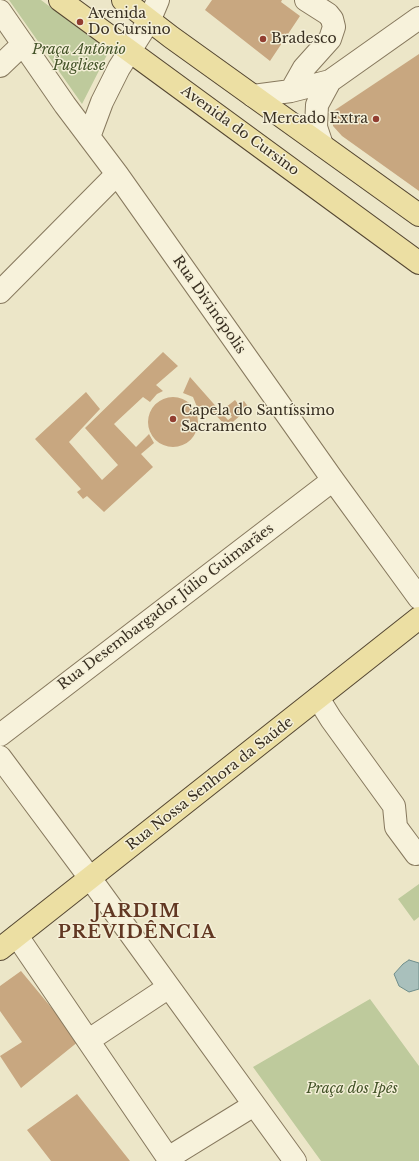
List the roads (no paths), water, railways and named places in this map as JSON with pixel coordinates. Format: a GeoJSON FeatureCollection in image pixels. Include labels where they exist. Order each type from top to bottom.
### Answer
{"type":"FeatureCollection","features":[{"type":"Feature","properties":{"kind":"main road","name":"Avenida do Cursino"},"geometry":{"type":"LineString","coordinates":[[60,0],[419,263]]}},
{"type":"Feature","properties":{"kind":"main road"},"geometry":{"type":"LineString","coordinates":[[123,0],[154,10],[171,37],[419,215]]}},
{"type":"Feature","properties":{"kind":"main road","name":"Rua Nossa Senhora da Saúde"},"geometry":{"type":"LineString","coordinates":[[0,949],[419,618]]}},
{"type":"Feature","properties":{"kind":"street"},"geometry":{"type":"LineString","coordinates":[[291,91],[304,68],[330,39],[334,27],[332,19],[328,14],[306,0]]}},
{"type":"Feature","properties":{"kind":"street"},"geometry":{"type":"LineString","coordinates":[[89,137],[102,102],[119,68],[154,10]]}},
{"type":"Feature","properties":{"kind":"street","name":"Rua Divinópolis"},"geometry":{"type":"LineString","coordinates":[[0,11],[65,105],[117,174],[333,480],[419,598]]}},
{"type":"Feature","properties":{"kind":"street"},"geometry":{"type":"LineString","coordinates":[[253,96],[291,91],[330,81],[419,18]]}},
{"type":"Feature","properties":{"kind":"street"},"geometry":{"type":"LineString","coordinates":[[0,66],[23,44]]}},
{"type":"Feature","properties":{"kind":"street"},"geometry":{"type":"LineString","coordinates":[[322,145],[316,127],[317,105],[330,81]]}},
{"type":"Feature","properties":{"kind":"street"},"geometry":{"type":"LineString","coordinates":[[65,105],[102,102]]}},
{"type":"Feature","properties":{"kind":"street"},"geometry":{"type":"LineString","coordinates":[[0,292],[117,174]]}},
{"type":"Feature","properties":{"kind":"street","name":"Rua Desembargador Júlio Guimarães"},"geometry":{"type":"LineString","coordinates":[[0,734],[333,480]]}},
{"type":"Feature","properties":{"kind":"street"},"geometry":{"type":"LineString","coordinates":[[318,698],[331,719],[394,806],[396,827],[416,854]]}},
{"type":"Feature","properties":{"kind":"street"},"geometry":{"type":"LineString","coordinates":[[0,757],[90,878],[295,1161]]}},
{"type":"Feature","properties":{"kind":"street"},"geometry":{"type":"LineString","coordinates":[[17,936],[169,1159],[254,1104]]}},
{"type":"Feature","properties":{"kind":"street"},"geometry":{"type":"LineString","coordinates":[[89,1040],[169,987]]}},
{"type":"Feature","properties":{"kind":"water"},"geometry":{"type":"Polygon","coordinates":[[[409,960],[419,963],[419,989],[409,992],[399,986],[394,974],[409,960]]]}},
{"type":"Feature","properties":{"kind":"place","name":"Avenida Do Cursino"},"geometry":{"type":"Point","coordinates":[80,22]}},
{"type":"Feature","properties":{"kind":"place","name":"Bradesco"},"geometry":{"type":"Point","coordinates":[263,39]}},
{"type":"Feature","properties":{"kind":"place","name":"Mercado Extra"},"geometry":{"type":"Point","coordinates":[376,119]}},
{"type":"Feature","properties":{"kind":"place","name":"Capela do Santíssimo Sacramento"},"geometry":{"type":"Point","coordinates":[173,419]}},
{"type":"Feature","properties":{"kind":"district","name":"JARDIM PREVIDÊNCIA"},"geometry":{"type":"Point","coordinates":[137,922]}},
{"type":"Feature","properties":{"kind":"park label","name":"Praça Antônio Pugliese"},"geometry":{"type":"Point","coordinates":[79,58]}},
{"type":"Feature","properties":{"kind":"park label","name":"Praça dos Ipês"},"geometry":{"type":"Point","coordinates":[352,1089]}}]}
